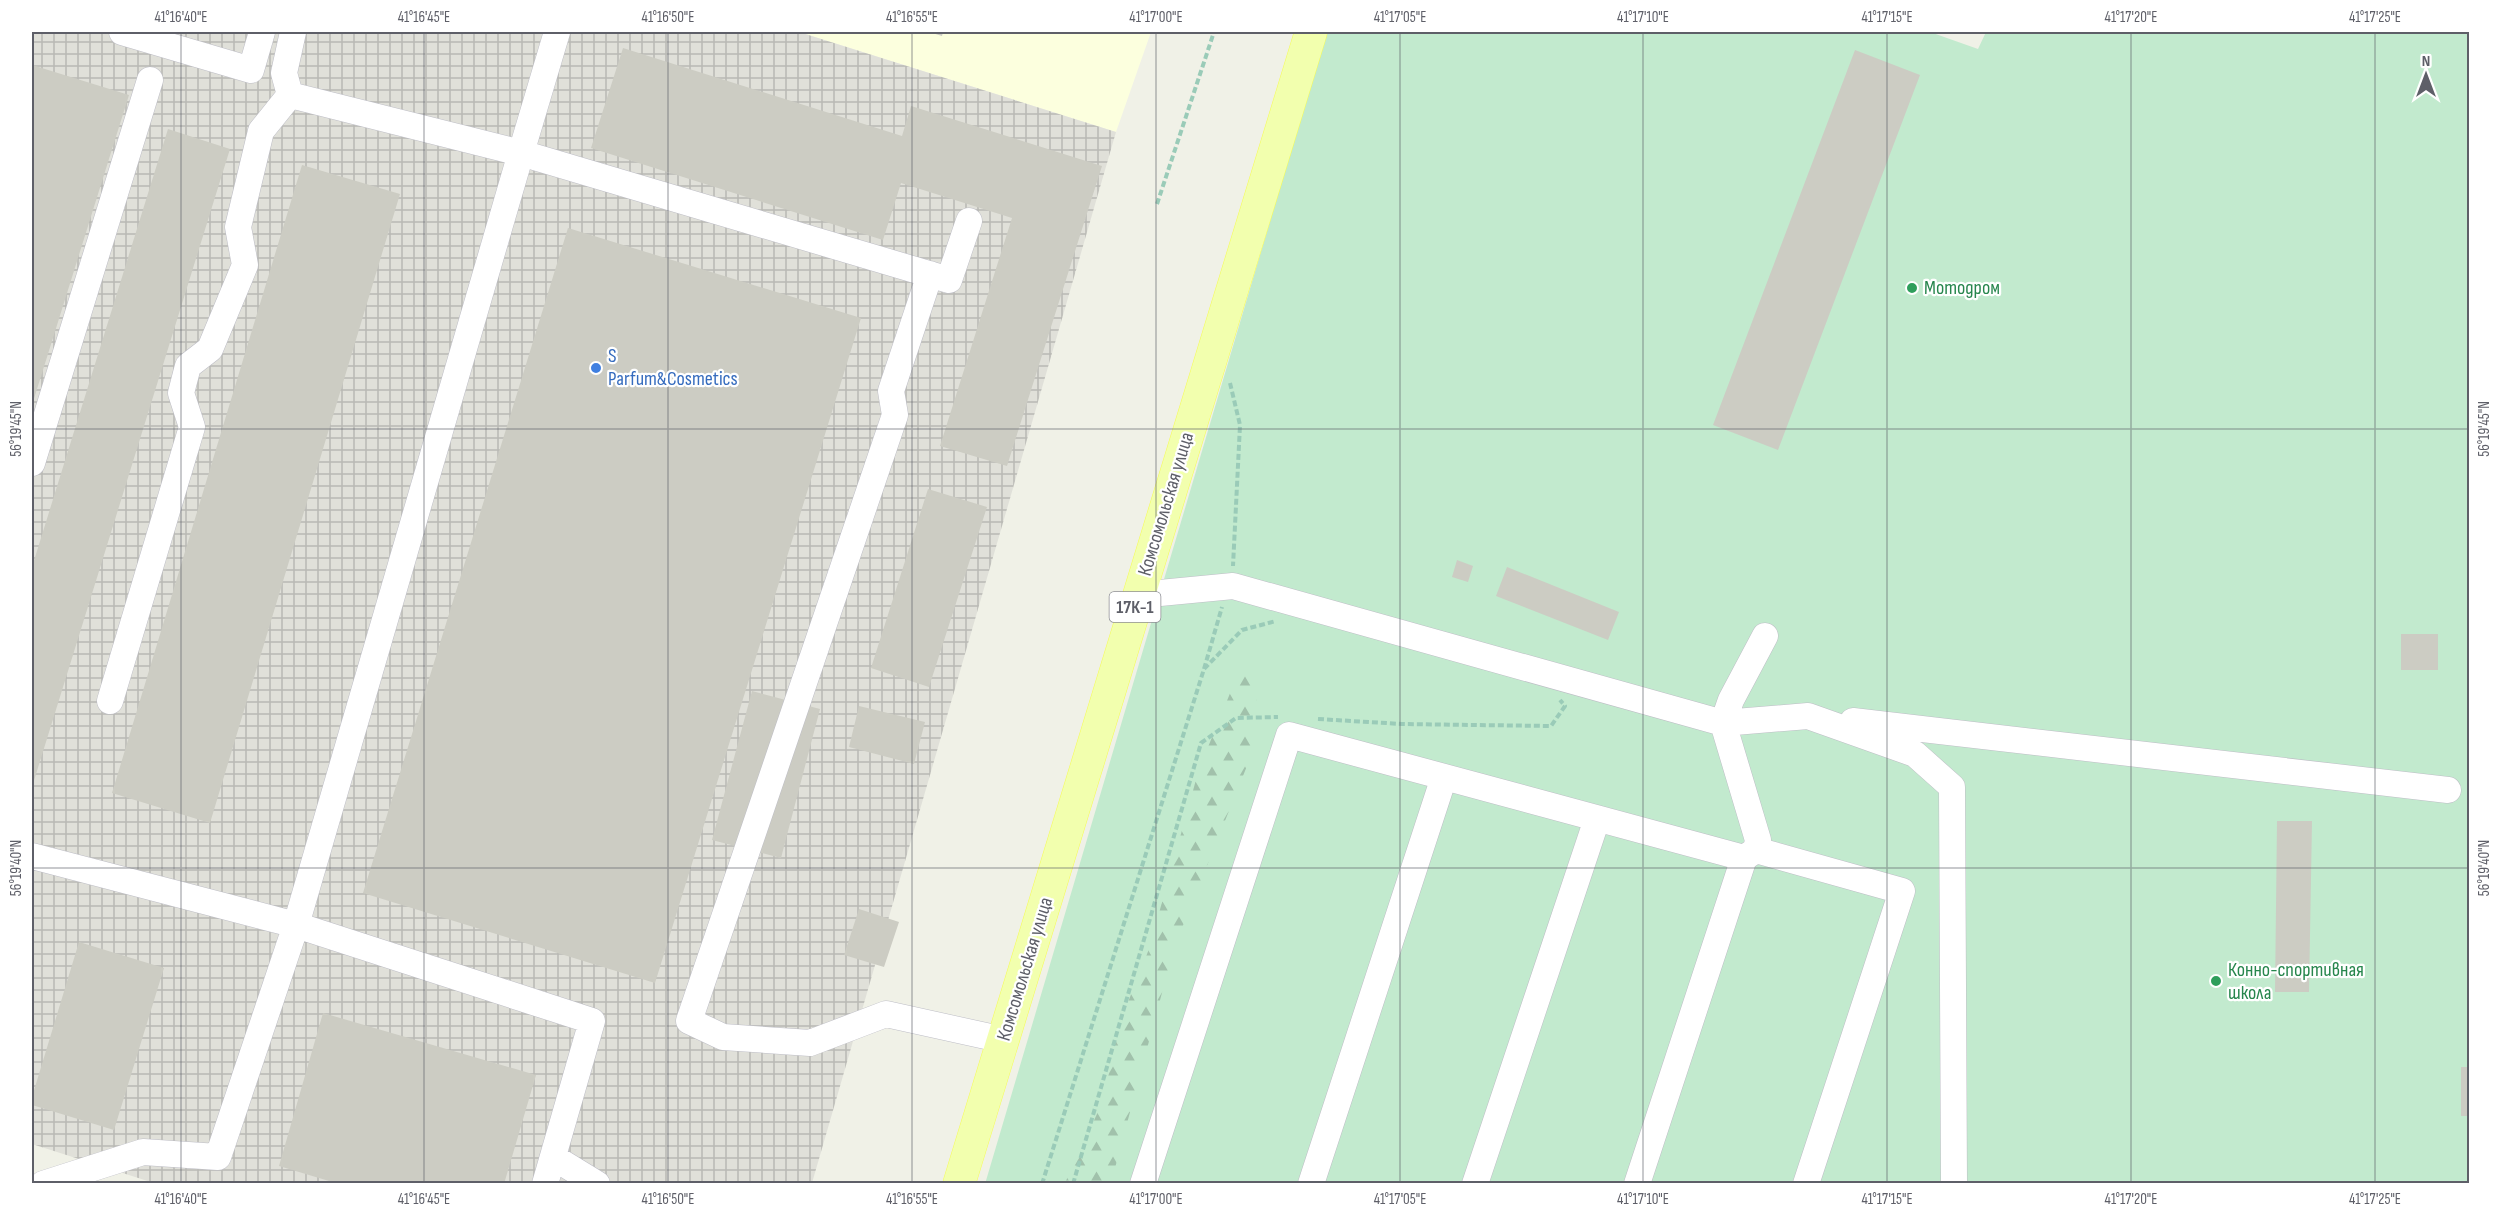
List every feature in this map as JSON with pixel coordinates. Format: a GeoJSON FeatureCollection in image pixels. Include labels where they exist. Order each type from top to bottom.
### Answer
{"type":"FeatureCollection","features":[{"type":"Feature","properties":{"kind":"main road","name":"Комсомольская улица"},"geometry":{"type":"LineString","coordinates":[[959,1184],[1311,32]]}},
{"type":"Feature","properties":{"kind":"lane"},"geometry":{"type":"LineString","coordinates":[[122,32],[251,70],[262,32]]}},
{"type":"Feature","properties":{"kind":"lane"},"geometry":{"type":"LineString","coordinates":[[290,95],[284,73],[293,32]]}},
{"type":"Feature","properties":{"kind":"lane"},"geometry":{"type":"LineString","coordinates":[[43,1184],[143,1152],[218,1157],[296,925],[556,32]]}},
{"type":"Feature","properties":{"kind":"lane"},"geometry":{"type":"LineString","coordinates":[[32,463],[150,80]]}},
{"type":"Feature","properties":{"kind":"lane"},"geometry":{"type":"LineString","coordinates":[[290,95],[521,153],[949,280],[969,221]]}},
{"type":"Feature","properties":{"kind":"lane"},"geometry":{"type":"LineString","coordinates":[[110,701],[192,428],[181,393],[188,366],[210,349],[246,265],[238,226],[261,131],[290,95]]}},
{"type":"Feature","properties":{"kind":"lane"},"geometry":{"type":"LineString","coordinates":[[930,274],[891,391],[895,415],[689,1021],[723,1037],[810,1043],[886,1014],[1004,1040]]}},
{"type":"Feature","properties":{"kind":"lane"},"geometry":{"type":"LineString","coordinates":[[1139,595],[1233,586],[1723,723],[1808,716],[2448,790]]}},
{"type":"Feature","properties":{"kind":"lane"},"geometry":{"type":"LineString","coordinates":[[1637,1184],[1750,854],[1758,840],[1723,723],[1731,700],[1765,636]]}},
{"type":"Feature","properties":{"kind":"lane"},"geometry":{"type":"LineString","coordinates":[[1808,716],[1915,754],[1952,787],[1954,1184]]}},
{"type":"Feature","properties":{"kind":"lane"},"geometry":{"type":"LineString","coordinates":[[1143,1184],[1289,735],[1597,819],[1902,891],[1806,1184]]}},
{"type":"Feature","properties":{"kind":"lane"},"geometry":{"type":"LineString","coordinates":[[1311,1184],[1444,777]]}},
{"type":"Feature","properties":{"kind":"lane"},"geometry":{"type":"LineString","coordinates":[[1475,1184],[1597,819]]}},
{"type":"Feature","properties":{"kind":"lane"},"geometry":{"type":"LineString","coordinates":[[32,856],[296,925],[592,1021],[545,1184]]}},
{"type":"Feature","properties":{"kind":"lane"},"geometry":{"type":"LineString","coordinates":[[553,1157],[597,1184]]}},
{"type":"Feature","properties":{"kind":"path"},"geometry":{"type":"LineString","coordinates":[[1157,204],[1214,32]]}},
{"type":"Feature","properties":{"kind":"path"},"geometry":{"type":"LineString","coordinates":[[1204,669],[1220,611],[1233,586],[1240,425],[1229,379]]}},
{"type":"Feature","properties":{"kind":"shaded area"},"geometry":{"type":"Polygon","coordinates":[[[32,32],[799,32],[1116,132],[812,1183],[157,1184],[32,1144],[32,32]]]}},
{"type":"Feature","properties":{"kind":"shaded area"},"geometry":{"type":"Polygon","coordinates":[[[799,32],[1151,32],[1116,132],[799,32]]]}},
{"type":"Feature","properties":{"kind":"green space"},"geometry":{"type":"Polygon","coordinates":[[[1326,32],[1930,32],[1978,49],[1986,32],[2469,32],[2470,1136],[2467,1183],[985,1184],[1326,32]]]}},
{"type":"Feature","properties":{"kind":"green space"},"geometry":{"type":"Polygon","coordinates":[[[1240,669],[1257,674],[1255,746],[1174,948],[1111,1183],[1065,1183],[1103,1101],[1119,1025],[1149,949],[1199,769],[1240,669]]]}},
{"type":"Feature","properties":{"kind":"building"},"geometry":{"type":"Polygon","coordinates":[[[929,32],[943,32],[942,36],[929,32]]]}},
{"type":"Feature","properties":{"kind":"building"},"geometry":{"type":"Polygon","coordinates":[[[623,48],[902,136],[911,106],[1102,166],[1007,466],[940,446],[1012,218],[901,183],[883,240],[591,148],[623,48]]]}},
{"type":"Feature","properties":{"kind":"building"},"geometry":{"type":"Polygon","coordinates":[[[1855,50],[1920,75],[1778,450],[1713,425],[1855,50]]]}},
{"type":"Feature","properties":{"kind":"building"},"geometry":{"type":"Polygon","coordinates":[[[32,65],[129,95],[32,405],[32,65]]]}},
{"type":"Feature","properties":{"kind":"building"},"geometry":{"type":"Polygon","coordinates":[[[168,129],[230,149],[32,787],[32,567],[168,129]]]}},
{"type":"Feature","properties":{"kind":"building"},"geometry":{"type":"Polygon","coordinates":[[[302,165],[400,194],[210,823],[112,793],[302,165]]]}},
{"type":"Feature","properties":{"kind":"building"},"geometry":{"type":"Polygon","coordinates":[[[568,228],[861,318],[655,983],[363,893],[568,228]]]}},
{"type":"Feature","properties":{"kind":"building"},"geometry":{"type":"Polygon","coordinates":[[[928,489],[987,507],[929,687],[871,668],[928,489]]]}},
{"type":"Feature","properties":{"kind":"building"},"geometry":{"type":"Polygon","coordinates":[[[1457,560],[1473,566],[1468,582],[1452,577],[1457,560]]]}},
{"type":"Feature","properties":{"kind":"building"},"geometry":{"type":"Polygon","coordinates":[[[1507,567],[1619,612],[1608,640],[1496,596],[1507,567]]]}},
{"type":"Feature","properties":{"kind":"building"},"geometry":{"type":"Polygon","coordinates":[[[2401,634],[2438,634],[2438,670],[2401,670],[2401,634]]]}},
{"type":"Feature","properties":{"kind":"building"},"geometry":{"type":"Polygon","coordinates":[[[752,691],[820,709],[781,858],[712,840],[752,691]]]}},
{"type":"Feature","properties":{"kind":"building"},"geometry":{"type":"Polygon","coordinates":[[[859,706],[925,722],[914,764],[849,747],[859,706]]]}},
{"type":"Feature","properties":{"kind":"building"},"geometry":{"type":"Polygon","coordinates":[[[2277,821],[2312,821],[2309,992],[2275,992],[2277,821]]]}},
{"type":"Feature","properties":{"kind":"building"},"geometry":{"type":"Polygon","coordinates":[[[859,909],[899,922],[884,967],[844,955],[859,909]]]}},
{"type":"Feature","properties":{"kind":"building"},"geometry":{"type":"Polygon","coordinates":[[[79,942],[164,968],[114,1130],[32,1105],[32,1097],[79,942]]]}},
{"type":"Feature","properties":{"kind":"building"},"geometry":{"type":"Polygon","coordinates":[[[323,1013],[536,1075],[504,1184],[339,1184],[279,1166],[323,1013]]]}},
{"type":"Feature","properties":{"kind":"building"},"geometry":{"type":"Polygon","coordinates":[[[2461,1067],[2470,1067],[2470,1116],[2461,1116],[2461,1067]]]}},
{"type":"Feature","properties":{"kind":"place","name":"Мотодром"},"geometry":{"type":"Point","coordinates":[1912,288]}},
{"type":"Feature","properties":{"kind":"place","name":"S Parfum&Cosmetics"},"geometry":{"type":"Point","coordinates":[596,368]}},
{"type":"Feature","properties":{"kind":"place","name":"Конно-спортивная школа"},"geometry":{"type":"Point","coordinates":[2216,981]}}]}
